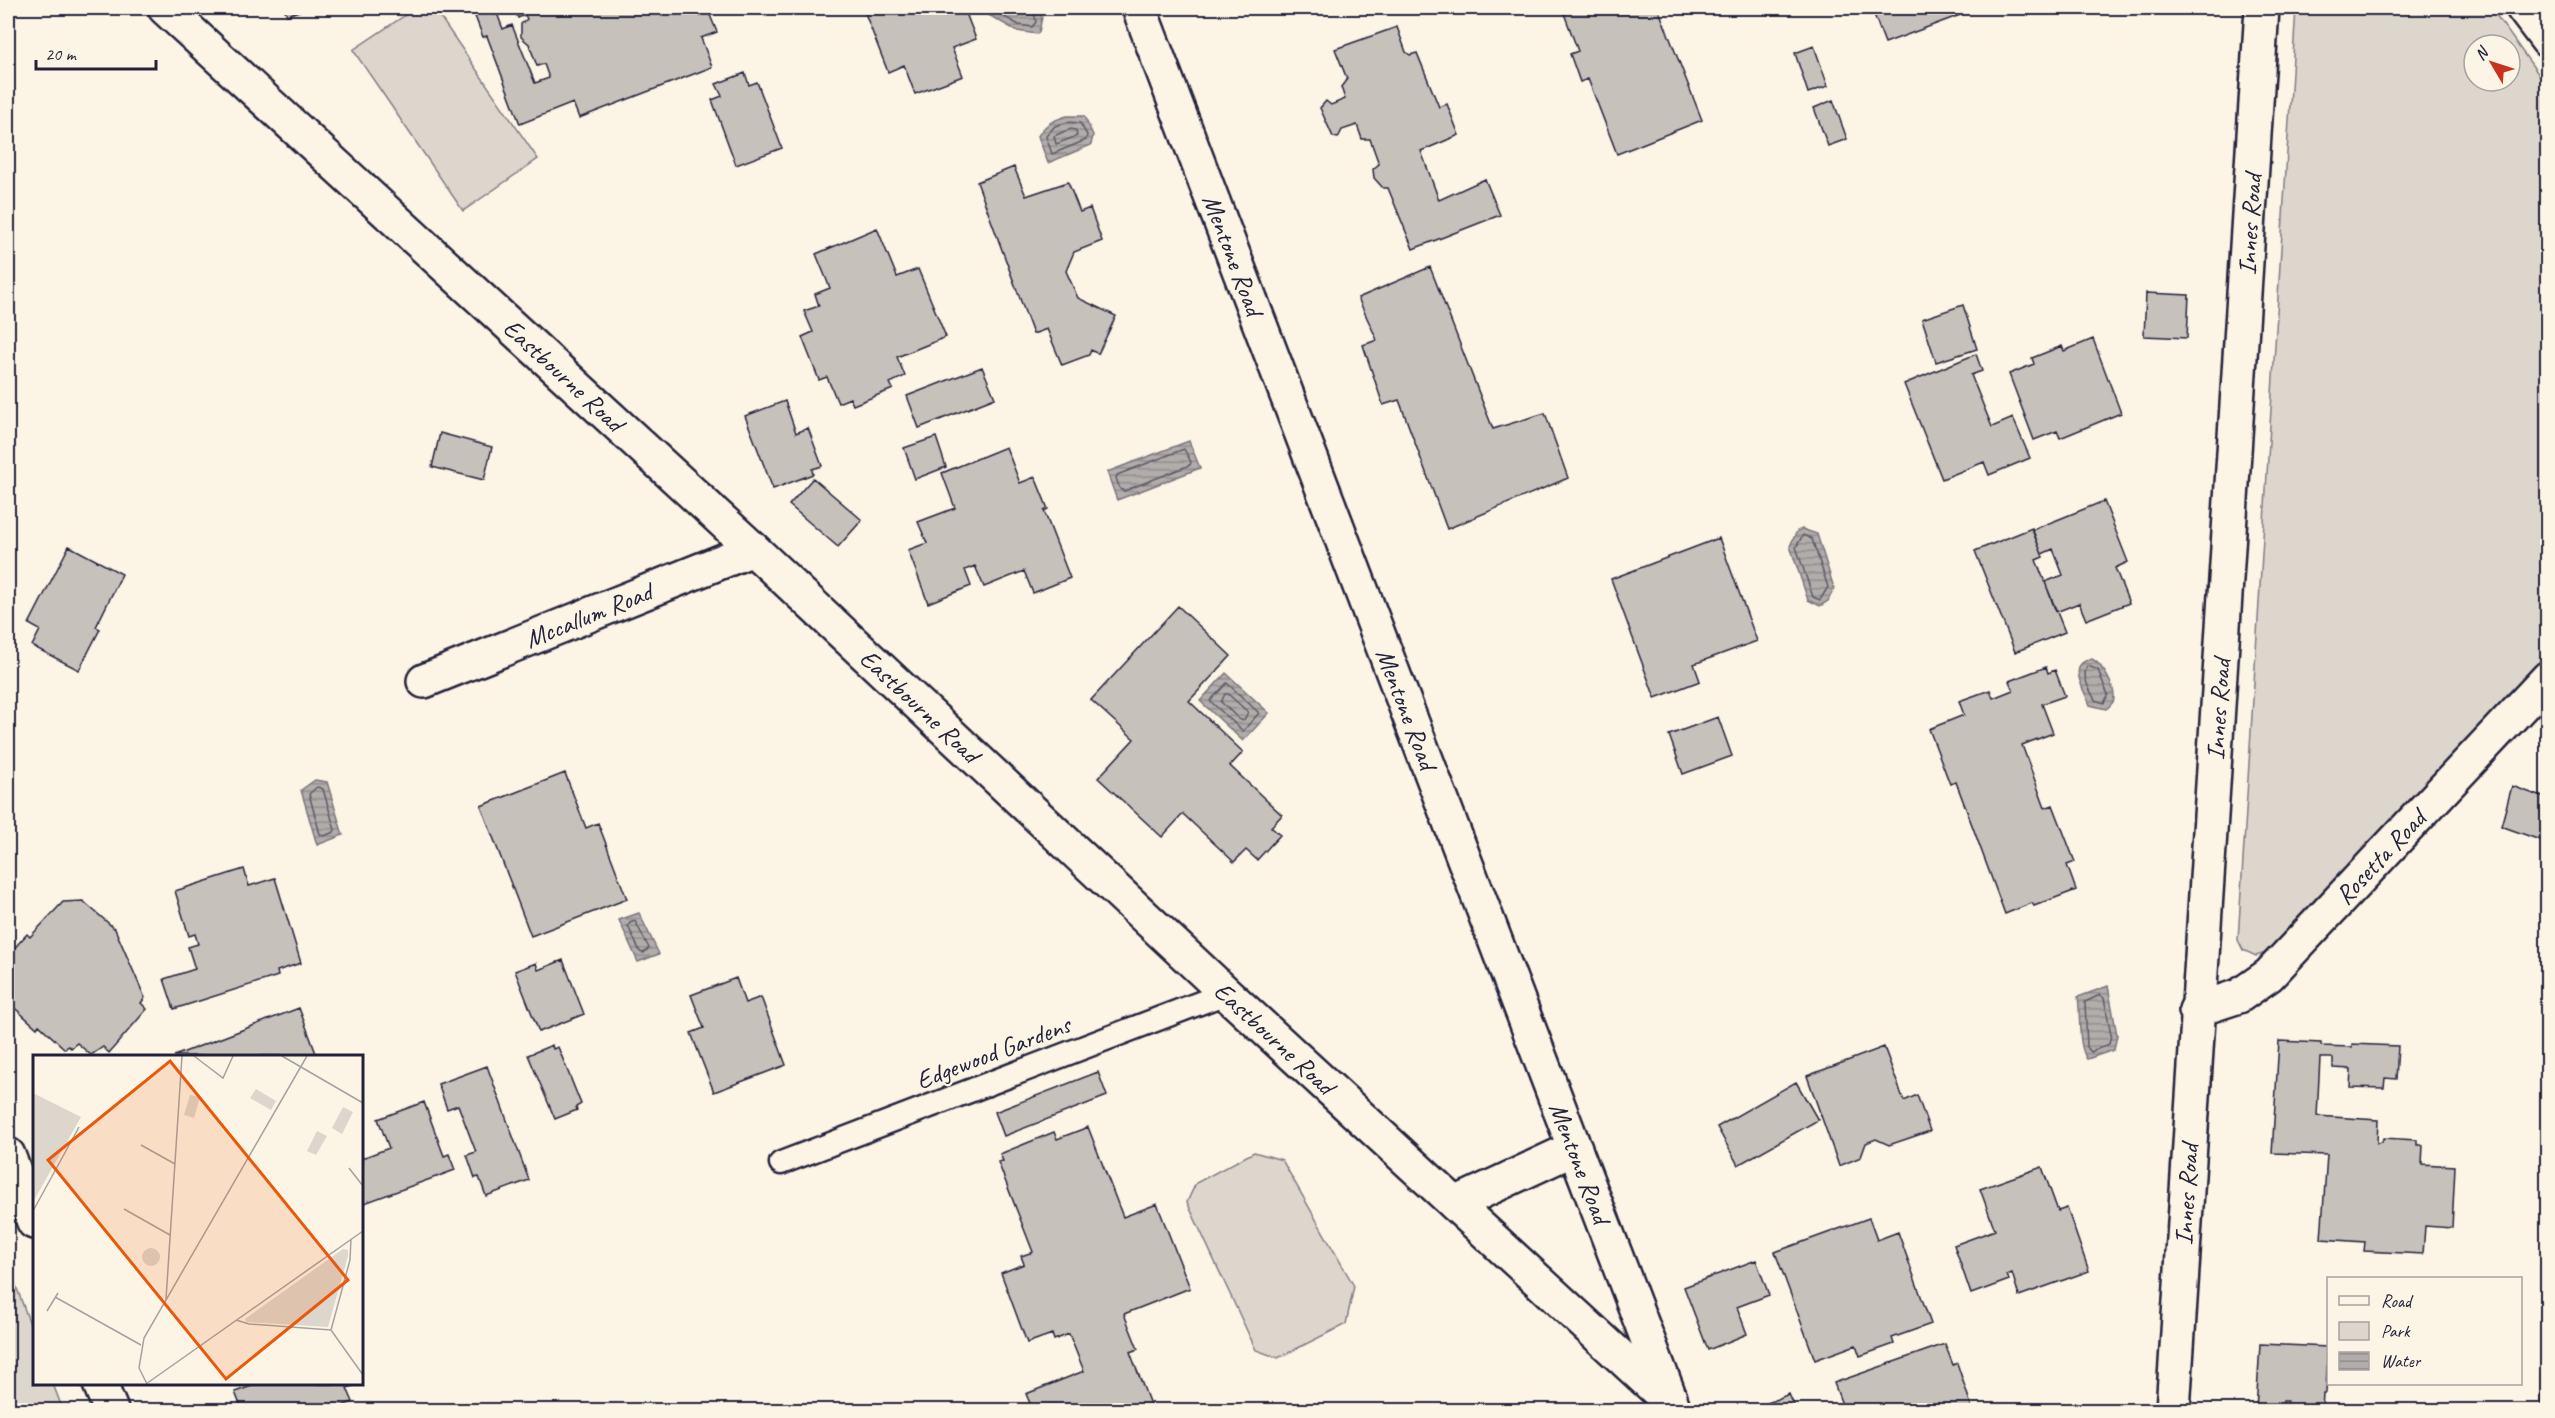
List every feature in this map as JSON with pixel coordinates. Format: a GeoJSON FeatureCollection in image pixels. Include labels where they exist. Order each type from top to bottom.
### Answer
{"type":"FeatureCollection","features":[{"type":"Feature","properties":{"kind":"street","name":"Eastbourne Road"},"geometry":{"type":"LineString","coordinates":[[165,8],[753,549],[1226,993],[1673,1407]]}},
{"type":"Feature","properties":{"kind":"street","name":"Mentone Road"},"geometry":{"type":"LineString","coordinates":[[1139,8],[1673,1407]]}},
{"type":"Feature","properties":{"kind":"street","name":"Innes Road"},"geometry":{"type":"LineString","coordinates":[[2173,1410],[2196,1010],[2231,528],[2262,8]]}},
{"type":"Feature","properties":{"kind":"street"},"geometry":{"type":"LineString","coordinates":[[2523,8],[2547,41]]}},
{"type":"Feature","properties":{"kind":"street","name":"Mccallum Road"},"geometry":{"type":"LineString","coordinates":[[424,681],[753,549]]}},
{"type":"Feature","properties":{"kind":"street","name":"Rosetta Road"},"geometry":{"type":"LineString","coordinates":[[2196,1010],[2239,996],[2269,975],[2547,678]]}},
{"type":"Feature","properties":{"kind":"street"},"geometry":{"type":"LineString","coordinates":[[1455,1204],[1575,1148]]}},
{"type":"Feature","properties":{"kind":"street"},"geometry":{"type":"LineString","coordinates":[[8,1155],[33,1219]]}},
{"type":"Feature","properties":{"kind":"street"},"geometry":{"type":"LineString","coordinates":[[101,1385],[111,1410]]}},
{"type":"Feature","properties":{"kind":"lane","name":"Edgewood Gardens"},"geometry":{"type":"LineString","coordinates":[[781,1163],[1226,993]]}},
{"type":"Feature","properties":{"kind":"green space"},"geometry":{"type":"Polygon","coordinates":[[[416,8],[434,8],[538,159],[463,211],[353,50],[416,8]]]}},
{"type":"Feature","properties":{"kind":"green space"},"geometry":{"type":"Polygon","coordinates":[[[2296,8],[2491,8],[2509,33],[2462,33],[2462,93],[2522,93],[2522,51],[2547,86],[2547,655],[2269,952],[2256,956],[2243,950],[2238,940],[2296,8]]]}},
{"type":"Feature","properties":{"kind":"green space"},"geometry":{"type":"Polygon","coordinates":[[[1254,1152],[1282,1160],[1354,1286],[1346,1324],[1278,1358],[1256,1350],[1187,1202],[1196,1183],[1254,1152]]]}},
{"type":"Feature","properties":{"kind":"green space"},"geometry":{"type":"Polygon","coordinates":[[[8,1264],[33,1332],[33,1385],[53,1385],[63,1410],[8,1410],[8,1264]]]}},
{"type":"Feature","properties":{"kind":"water"},"geometry":{"type":"Polygon","coordinates":[[[987,8],[1037,8],[1042,17],[1039,32],[1037,34],[1017,31],[987,14],[987,8]]]}},
{"type":"Feature","properties":{"kind":"water"},"geometry":{"type":"Polygon","coordinates":[[[1067,116],[1084,116],[1093,135],[1091,145],[1048,163],[1038,136],[1051,123],[1067,116]]]}},
{"type":"Feature","properties":{"kind":"water"},"geometry":{"type":"Polygon","coordinates":[[[1189,441],[1200,468],[1117,500],[1107,472],[1189,441]]]}},
{"type":"Feature","properties":{"kind":"water"},"geometry":{"type":"Polygon","coordinates":[[[1802,529],[1817,534],[1834,588],[1828,601],[1820,606],[1808,600],[1790,546],[1797,531],[1802,529]]]}},
{"type":"Feature","properties":{"kind":"water"},"geometry":{"type":"Polygon","coordinates":[[[2092,659],[2104,672],[2113,691],[2113,702],[2106,709],[2090,705],[2079,678],[2080,666],[2092,659]]]}},
{"type":"Feature","properties":{"kind":"water"},"geometry":{"type":"Polygon","coordinates":[[[1226,673],[1269,713],[1243,741],[1200,701],[1226,673]]]}},
{"type":"Feature","properties":{"kind":"water"},"geometry":{"type":"Polygon","coordinates":[[[315,780],[327,782],[343,835],[317,845],[301,790],[315,780]]]}},
{"type":"Feature","properties":{"kind":"water"},"geometry":{"type":"Polygon","coordinates":[[[639,913],[659,954],[638,962],[619,920],[639,913]]]}},
{"type":"Feature","properties":{"kind":"water"},"geometry":{"type":"Polygon","coordinates":[[[2108,986],[2117,1035],[2114,1050],[2087,1059],[2082,1046],[2078,997],[2108,986]]]}},
{"type":"Feature","properties":{"kind":"building"},"geometry":{"type":"Polygon","coordinates":[[[284,8],[308,8],[287,15],[284,8]]]}},
{"type":"Feature","properties":{"kind":"building"},"geometry":{"type":"Polygon","coordinates":[[[495,8],[503,29],[512,25],[535,83],[549,78],[544,64],[537,66],[529,44],[521,37],[521,24],[527,19],[525,15],[518,18],[514,8],[707,8],[717,32],[701,38],[712,67],[579,118],[573,103],[520,124],[487,36],[483,37],[473,11],[495,8]]]}},
{"type":"Feature","properties":{"kind":"building"},"geometry":{"type":"Polygon","coordinates":[[[863,8],[964,8],[976,39],[952,48],[963,76],[915,94],[904,65],[888,72],[863,8]]]}},
{"type":"Feature","properties":{"kind":"building"},"geometry":{"type":"Polygon","coordinates":[[[1562,8],[1658,8],[1702,120],[1617,154],[1588,79],[1580,82],[1570,54],[1578,51],[1562,8]]]}},
{"type":"Feature","properties":{"kind":"building"},"geometry":{"type":"Polygon","coordinates":[[[1979,8],[1885,43],[1872,9],[1979,8]]]}},
{"type":"Feature","properties":{"kind":"building"},"geometry":{"type":"Polygon","coordinates":[[[1397,27],[1406,52],[1410,55],[1417,53],[1439,107],[1447,104],[1459,135],[1421,151],[1439,200],[1485,179],[1500,215],[1413,249],[1388,188],[1383,188],[1374,178],[1373,169],[1379,164],[1370,139],[1362,139],[1357,125],[1342,130],[1338,138],[1333,137],[1320,108],[1326,101],[1331,105],[1345,99],[1341,87],[1347,79],[1335,49],[1397,27]]]}},
{"type":"Feature","properties":{"kind":"building"},"geometry":{"type":"Polygon","coordinates":[[[1814,46],[1828,86],[1808,93],[1795,53],[1814,46]]]}},
{"type":"Feature","properties":{"kind":"building"},"geometry":{"type":"Polygon","coordinates":[[[745,73],[749,85],[757,82],[782,148],[736,165],[712,100],[722,96],[716,84],[745,73]]]}},
{"type":"Feature","properties":{"kind":"building"},"geometry":{"type":"Polygon","coordinates":[[[1833,100],[1847,139],[1828,146],[1814,108],[1833,100]]]}},
{"type":"Feature","properties":{"kind":"building"},"geometry":{"type":"Polygon","coordinates":[[[1014,167],[1026,196],[1068,182],[1080,212],[1090,208],[1102,241],[1074,252],[1066,271],[1078,298],[1116,316],[1098,354],[1091,350],[1089,355],[1062,365],[1047,329],[1033,334],[977,182],[1014,167]]]}},
{"type":"Feature","properties":{"kind":"building"},"geometry":{"type":"Polygon","coordinates":[[[877,228],[897,277],[918,269],[946,337],[897,357],[905,376],[890,383],[893,389],[853,405],[850,398],[838,403],[827,377],[819,380],[802,337],[813,332],[804,311],[819,306],[815,294],[830,288],[816,254],[877,228]]]}},
{"type":"Feature","properties":{"kind":"building"},"geometry":{"type":"Polygon","coordinates":[[[1430,267],[1493,429],[1545,413],[1568,478],[1447,529],[1399,400],[1383,405],[1363,345],[1377,340],[1358,298],[1430,267]]]}},
{"type":"Feature","properties":{"kind":"building"},"geometry":{"type":"Polygon","coordinates":[[[2146,293],[2189,295],[2187,338],[2144,336],[2146,293]]]}},
{"type":"Feature","properties":{"kind":"building"},"geometry":{"type":"Polygon","coordinates":[[[1963,305],[1977,349],[1936,362],[1922,319],[1963,305]]]}},
{"type":"Feature","properties":{"kind":"building"},"geometry":{"type":"Polygon","coordinates":[[[2093,339],[2121,413],[2060,438],[2057,431],[2034,440],[2009,374],[2034,364],[2032,358],[2062,346],[2064,351],[2093,339]]]}},
{"type":"Feature","properties":{"kind":"building"},"geometry":{"type":"Polygon","coordinates":[[[1976,354],[1982,371],[1971,375],[1992,427],[2013,418],[2030,458],[1989,475],[1984,462],[1942,479],[1904,384],[1976,354]]]}},
{"type":"Feature","properties":{"kind":"building"},"geometry":{"type":"Polygon","coordinates":[[[982,367],[995,398],[919,428],[907,396],[982,367]]]}},
{"type":"Feature","properties":{"kind":"building"},"geometry":{"type":"Polygon","coordinates":[[[785,401],[796,433],[808,428],[822,466],[812,469],[813,474],[773,489],[745,416],[785,401]]]}},
{"type":"Feature","properties":{"kind":"building"},"geometry":{"type":"Polygon","coordinates":[[[440,433],[492,447],[484,480],[432,467],[440,433]]]}},
{"type":"Feature","properties":{"kind":"building"},"geometry":{"type":"Polygon","coordinates":[[[936,437],[946,467],[915,479],[904,448],[936,437]]]}},
{"type":"Feature","properties":{"kind":"building"},"geometry":{"type":"Polygon","coordinates":[[[1006,447],[1020,483],[1035,477],[1048,509],[1044,511],[1070,578],[1033,593],[1024,571],[984,587],[975,566],[965,570],[971,586],[928,603],[908,550],[927,543],[918,522],[955,508],[942,473],[1006,447]]]}},
{"type":"Feature","properties":{"kind":"building"},"geometry":{"type":"Polygon","coordinates":[[[813,478],[862,520],[838,547],[789,505],[813,478]]]}},
{"type":"Feature","properties":{"kind":"building"},"geometry":{"type":"Polygon","coordinates":[[[2104,501],[2128,562],[2115,568],[2129,603],[2086,620],[2079,603],[2056,612],[2045,582],[2063,575],[2053,549],[2042,554],[2032,530],[2104,501]]]}},
{"type":"Feature","properties":{"kind":"building"},"geometry":{"type":"Polygon","coordinates":[[[2032,528],[2043,557],[2036,560],[2065,632],[2015,652],[1975,551],[2032,528]]]}},
{"type":"Feature","properties":{"kind":"building"},"geometry":{"type":"Polygon","coordinates":[[[1719,538],[1757,641],[1694,664],[1700,681],[1655,698],[1611,579],[1719,538]]]}},
{"type":"Feature","properties":{"kind":"building"},"geometry":{"type":"Polygon","coordinates":[[[69,546],[122,574],[96,627],[100,629],[79,670],[32,646],[40,630],[29,624],[69,546]]]}},
{"type":"Feature","properties":{"kind":"building"},"geometry":{"type":"Polygon","coordinates":[[[1178,606],[1231,656],[1189,701],[1243,752],[1230,766],[1282,815],[1271,827],[1280,835],[1257,860],[1246,850],[1234,862],[1183,814],[1162,837],[1098,778],[1134,739],[1091,700],[1178,606]]]}},
{"type":"Feature","properties":{"kind":"building"},"geometry":{"type":"Polygon","coordinates":[[[2046,667],[2048,673],[2055,670],[2065,696],[2042,704],[2053,733],[2022,745],[2045,808],[2053,805],[2075,862],[2067,865],[2076,890],[2005,914],[1956,782],[1950,784],[1929,729],[1964,715],[1959,701],[1990,690],[1993,698],[2013,690],[2009,681],[2046,667]]]}},
{"type":"Feature","properties":{"kind":"building"},"geometry":{"type":"Polygon","coordinates":[[[1718,717],[1732,756],[1683,774],[1669,735],[1718,717]]]}},
{"type":"Feature","properties":{"kind":"building"},"geometry":{"type":"Polygon","coordinates":[[[565,773],[586,828],[598,823],[627,899],[531,936],[481,806],[565,773]]]}},
{"type":"Feature","properties":{"kind":"building"},"geometry":{"type":"Polygon","coordinates":[[[2512,786],[2548,799],[2548,819],[2540,840],[2501,826],[2512,786]]]}},
{"type":"Feature","properties":{"kind":"building"},"geometry":{"type":"Polygon","coordinates":[[[244,869],[249,886],[275,878],[301,963],[277,971],[278,976],[174,1009],[164,979],[195,969],[188,947],[198,944],[195,934],[189,936],[175,891],[244,869]]]}},
{"type":"Feature","properties":{"kind":"building"},"geometry":{"type":"Polygon","coordinates":[[[83,901],[115,929],[145,998],[141,1003],[147,1009],[109,1053],[103,1047],[91,1055],[77,1043],[65,1049],[39,1025],[37,1028],[8,1002],[8,955],[27,934],[30,937],[63,902],[83,901]]]}},
{"type":"Feature","properties":{"kind":"building"},"geometry":{"type":"Polygon","coordinates":[[[563,960],[584,1014],[539,1032],[515,971],[536,963],[538,970],[563,960]]]}},
{"type":"Feature","properties":{"kind":"building"},"geometry":{"type":"Polygon","coordinates":[[[736,978],[745,1003],[761,997],[786,1065],[714,1092],[691,1033],[704,1028],[691,995],[736,978]]]}},
{"type":"Feature","properties":{"kind":"building"},"geometry":{"type":"Polygon","coordinates":[[[299,1008],[317,1055],[177,1055],[299,1008]]]}},
{"type":"Feature","properties":{"kind":"building"},"geometry":{"type":"Polygon","coordinates":[[[2279,1041],[2321,1043],[2321,1046],[2352,1047],[2352,1044],[2398,1046],[2396,1079],[2385,1078],[2384,1088],[2350,1087],[2351,1069],[2333,1068],[2333,1058],[2320,1058],[2317,1116],[2378,1120],[2377,1143],[2382,1142],[2383,1138],[2417,1140],[2417,1145],[2423,1145],[2422,1164],[2455,1166],[2452,1228],[2425,1226],[2423,1254],[2364,1251],[2365,1242],[2321,1239],[2327,1155],[2272,1153],[2279,1041]]]}},
{"type":"Feature","properties":{"kind":"building"},"geometry":{"type":"Polygon","coordinates":[[[552,1045],[553,1049],[558,1047],[581,1104],[576,1107],[577,1110],[555,1119],[528,1055],[552,1045]]]}},
{"type":"Feature","properties":{"kind":"building"},"geometry":{"type":"Polygon","coordinates":[[[1884,1047],[1904,1101],[1917,1095],[1930,1131],[1889,1145],[1876,1139],[1866,1143],[1861,1157],[1839,1166],[1807,1076],[1884,1047]]]}},
{"type":"Feature","properties":{"kind":"building"},"geometry":{"type":"Polygon","coordinates":[[[487,1066],[529,1180],[486,1196],[479,1177],[475,1178],[467,1155],[476,1152],[458,1105],[447,1109],[438,1084],[487,1066]]]}},
{"type":"Feature","properties":{"kind":"building"},"geometry":{"type":"Polygon","coordinates":[[[1098,1072],[1107,1096],[1004,1136],[995,1112],[1098,1072]]]}},
{"type":"Feature","properties":{"kind":"building"},"geometry":{"type":"Polygon","coordinates":[[[1796,1082],[1818,1120],[1738,1165],[1717,1127],[1796,1082]]]}},
{"type":"Feature","properties":{"kind":"building"},"geometry":{"type":"Polygon","coordinates":[[[424,1102],[444,1156],[449,1154],[455,1170],[363,1204],[363,1158],[389,1148],[378,1119],[424,1102]]]}},
{"type":"Feature","properties":{"kind":"building"},"geometry":{"type":"Polygon","coordinates":[[[1088,1127],[1123,1217],[1157,1204],[1190,1288],[1124,1314],[1138,1349],[1130,1352],[1151,1407],[1143,1410],[1033,1410],[1026,1394],[1084,1371],[1069,1334],[1054,1340],[1052,1334],[1027,1343],[1001,1273],[1024,1264],[1021,1256],[1033,1252],[998,1162],[1003,1161],[1000,1154],[1054,1132],[1057,1139],[1088,1127]]]}},
{"type":"Feature","properties":{"kind":"building"},"geometry":{"type":"Polygon","coordinates":[[[2042,1167],[2058,1211],[2067,1208],[2089,1271],[2019,1296],[2012,1273],[2007,1275],[2009,1280],[1971,1294],[1954,1245],[1995,1230],[1980,1189],[2042,1167]]]}},
{"type":"Feature","properties":{"kind":"building"},"geometry":{"type":"Polygon","coordinates":[[[1869,1218],[1877,1240],[1898,1232],[1931,1324],[1892,1338],[1894,1344],[1860,1356],[1856,1345],[1815,1360],[1775,1252],[1869,1218]]]}},
{"type":"Feature","properties":{"kind":"building"},"geometry":{"type":"Polygon","coordinates":[[[1756,1260],[1769,1295],[1737,1307],[1747,1334],[1708,1350],[1684,1287],[1756,1260]]]}},
{"type":"Feature","properties":{"kind":"building"},"geometry":{"type":"Polygon","coordinates":[[[1945,1344],[1953,1365],[1957,1363],[1972,1408],[1969,1410],[1844,1410],[1834,1383],[1945,1344]]]}},
{"type":"Feature","properties":{"kind":"building"},"geometry":{"type":"Polygon","coordinates":[[[2260,1344],[2327,1347],[2326,1393],[2323,1393],[2322,1410],[2287,1410],[2287,1401],[2283,1401],[2283,1410],[2256,1410],[2260,1344]]]}},
{"type":"Feature","properties":{"kind":"building"},"geometry":{"type":"Polygon","coordinates":[[[2541,1374],[2548,1374],[2548,1410],[2541,1410],[2541,1374]]]}},
{"type":"Feature","properties":{"kind":"building"},"geometry":{"type":"Polygon","coordinates":[[[254,1385],[356,1385],[347,1388],[353,1402],[331,1410],[242,1410],[235,1392],[254,1385]]]}},
{"type":"Feature","properties":{"kind":"building"},"geometry":{"type":"Polygon","coordinates":[[[1789,1394],[1796,1410],[1751,1410],[1789,1394]]]}}]}
